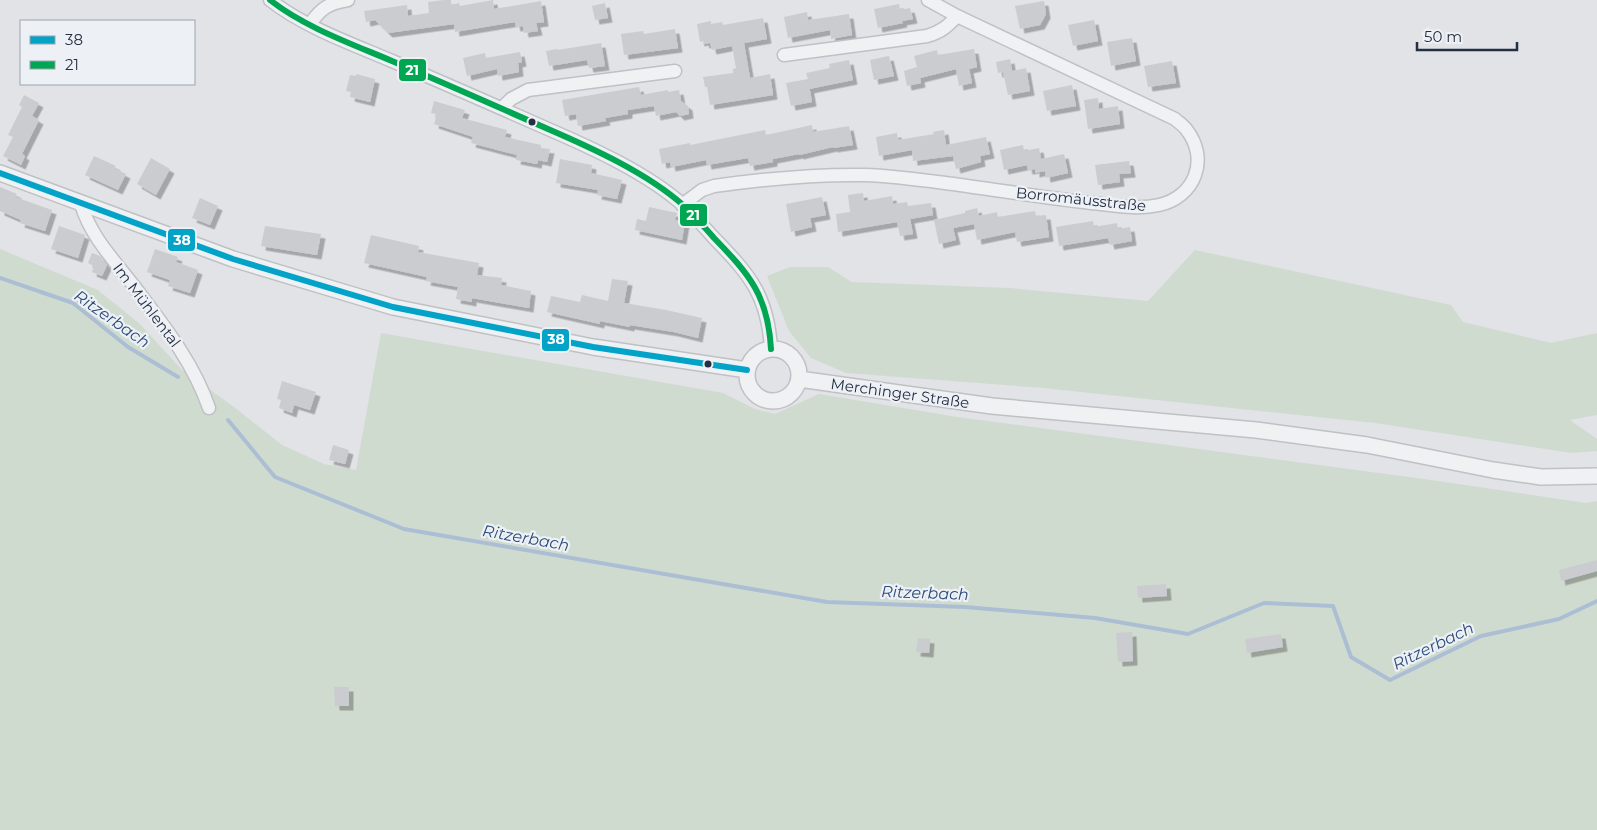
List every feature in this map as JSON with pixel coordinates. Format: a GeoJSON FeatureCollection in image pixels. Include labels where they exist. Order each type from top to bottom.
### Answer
{"type":"FeatureCollection","features":[{"type":"Feature","properties":{"kind":"street"},"geometry":{"type":"LineString","coordinates":[[270,0],[281,9],[356,46],[502,108],[610,158],[656,186],[682,205],[739,264],[757,289],[768,321],[771,349]]}},
{"type":"Feature","properties":{"kind":"street"},"geometry":{"type":"LineString","coordinates":[[310,24],[318,11],[331,4],[348,0]]}},
{"type":"Feature","properties":{"kind":"street","name":"Borromäusstraße"},"geometry":{"type":"LineString","coordinates":[[682,205],[702,190],[714,186],[825,176],[867,175],[900,178],[1144,208],[1161,205],[1178,198],[1190,187],[1197,173],[1198,160],[1194,145],[1186,130],[1175,119],[957,16],[928,0]]}},
{"type":"Feature","properties":{"kind":"street"},"geometry":{"type":"LineString","coordinates":[[784,55],[927,36],[938,33],[957,16]]}},
{"type":"Feature","properties":{"kind":"street"},"geometry":{"type":"LineString","coordinates":[[502,108],[511,99],[528,90],[675,71]]}},
{"type":"Feature","properties":{"kind":"street"},"geometry":{"type":"LineString","coordinates":[[0,173],[233,259],[393,307],[593,348],[747,370]]}},
{"type":"Feature","properties":{"kind":"street","name":"Im Mühlental"},"geometry":{"type":"LineString","coordinates":[[81,204],[98,241],[179,347],[202,386],[209,408]]}},
{"type":"Feature","properties":{"kind":"street"},"geometry":{"type":"LineString","coordinates":[[771,349],[786,352],[792,357],[799,371],[799,379],[792,394],[776,402],[760,399],[748,386],[746,378],[750,362],[755,355],[771,349]]}},
{"type":"Feature","properties":{"kind":"street","name":"Merchinger Straße"},"geometry":{"type":"LineString","coordinates":[[799,379],[1001,407],[1256,430],[1367,445],[1541,478],[1597,476]]}},
{"type":"Feature","properties":{"kind":"shaded area"},"geometry":{"type":"Polygon","coordinates":[[[0,249],[98,290],[140,324],[181,369],[234,407],[282,445],[324,464],[356,470],[381,333],[723,393],[755,409],[775,414],[819,394],[957,417],[1424,479],[1586,503],[1597,501],[1597,830],[0,830],[0,249]]]}},
{"type":"Feature","properties":{"kind":"shaded area"},"geometry":{"type":"Polygon","coordinates":[[[1195,250],[1451,305],[1463,322],[1551,343],[1597,333],[1597,415],[1570,420],[1597,439],[1597,451],[1572,453],[1375,423],[1043,388],[846,373],[811,358],[789,331],[767,276],[790,267],[828,267],[852,282],[1009,288],[1148,301],[1195,250]]]}},
{"type":"Feature","properties":{"kind":"building"},"geometry":{"type":"Polygon","coordinates":[[[451,0],[451,5],[459,3],[460,6],[493,0],[494,9],[541,1],[544,22],[536,23],[538,31],[524,33],[523,26],[516,27],[515,22],[455,32],[454,24],[388,33],[375,20],[366,22],[364,11],[407,5],[408,16],[429,13],[428,2],[451,0]]]}},
{"type":"Feature","properties":{"kind":"building"},"geometry":{"type":"Polygon","coordinates":[[[1044,1],[1046,14],[1040,25],[1020,29],[1015,6],[1044,1]]]}},
{"type":"Feature","properties":{"kind":"building"},"geometry":{"type":"Polygon","coordinates":[[[605,3],[608,18],[595,20],[592,6],[605,3]]]}},
{"type":"Feature","properties":{"kind":"building"},"geometry":{"type":"Polygon","coordinates":[[[899,4],[900,10],[910,8],[913,19],[878,28],[874,9],[899,4]]]}},
{"type":"Feature","properties":{"kind":"building"},"geometry":{"type":"Polygon","coordinates":[[[807,12],[808,20],[849,14],[852,35],[831,39],[830,30],[788,38],[784,17],[807,12]]]}},
{"type":"Feature","properties":{"kind":"building"},"geometry":{"type":"Polygon","coordinates":[[[763,18],[767,39],[744,43],[750,78],[770,74],[773,95],[710,105],[703,77],[733,73],[733,69],[736,68],[732,46],[712,50],[710,43],[700,42],[697,24],[711,21],[711,24],[722,22],[723,25],[763,18]]]}},
{"type":"Feature","properties":{"kind":"building"},"geometry":{"type":"Polygon","coordinates":[[[1094,20],[1098,41],[1073,46],[1068,25],[1094,20]]]}},
{"type":"Feature","properties":{"kind":"building"},"geometry":{"type":"Polygon","coordinates":[[[675,29],[678,48],[624,55],[621,34],[643,31],[644,34],[675,29]]]}},
{"type":"Feature","properties":{"kind":"building"},"geometry":{"type":"Polygon","coordinates":[[[1132,38],[1136,61],[1111,66],[1107,42],[1132,38]]]}},
{"type":"Feature","properties":{"kind":"building"},"geometry":{"type":"Polygon","coordinates":[[[601,43],[605,66],[589,68],[587,60],[549,66],[546,51],[601,43]]]}},
{"type":"Feature","properties":{"kind":"building"},"geometry":{"type":"Polygon","coordinates":[[[974,49],[977,67],[969,69],[972,83],[959,86],[956,69],[920,78],[921,83],[907,86],[904,71],[917,67],[914,56],[937,50],[938,55],[974,49]]]}},
{"type":"Feature","properties":{"kind":"building"},"geometry":{"type":"Polygon","coordinates":[[[520,52],[522,62],[518,63],[519,72],[498,76],[497,69],[467,76],[463,58],[485,53],[486,58],[520,52]]]}},
{"type":"Feature","properties":{"kind":"building"},"geometry":{"type":"Polygon","coordinates":[[[889,56],[894,76],[874,80],[870,60],[889,56]]]}},
{"type":"Feature","properties":{"kind":"building"},"geometry":{"type":"Polygon","coordinates":[[[1010,59],[1012,71],[1026,68],[1030,91],[1008,95],[1003,72],[998,73],[996,62],[1010,59]]]}},
{"type":"Feature","properties":{"kind":"building"},"geometry":{"type":"Polygon","coordinates":[[[849,60],[853,80],[810,89],[812,102],[791,106],[786,83],[808,79],[806,73],[830,68],[829,64],[849,60]]]}},
{"type":"Feature","properties":{"kind":"building"},"geometry":{"type":"Polygon","coordinates":[[[1172,61],[1176,83],[1148,87],[1144,66],[1172,61]]]}},
{"type":"Feature","properties":{"kind":"building"},"geometry":{"type":"Polygon","coordinates":[[[356,74],[375,79],[370,102],[350,97],[351,92],[346,91],[350,75],[356,76],[356,74]]]}},
{"type":"Feature","properties":{"kind":"building"},"geometry":{"type":"Polygon","coordinates":[[[1072,85],[1076,106],[1047,111],[1043,91],[1072,85]]]}},
{"type":"Feature","properties":{"kind":"building"},"geometry":{"type":"Polygon","coordinates":[[[639,87],[641,95],[679,90],[681,101],[688,106],[689,114],[680,116],[676,112],[656,116],[654,106],[628,110],[628,114],[605,118],[606,121],[578,126],[576,114],[565,116],[562,100],[639,87]]]}},
{"type":"Feature","properties":{"kind":"building"},"geometry":{"type":"Polygon","coordinates":[[[24,95],[39,103],[32,116],[39,120],[22,154],[25,156],[21,165],[3,156],[13,137],[8,135],[22,107],[19,105],[24,95]]]}},
{"type":"Feature","properties":{"kind":"building"},"geometry":{"type":"Polygon","coordinates":[[[1098,98],[1099,109],[1118,106],[1120,124],[1088,129],[1084,100],[1098,98]]]}},
{"type":"Feature","properties":{"kind":"building"},"geometry":{"type":"Polygon","coordinates":[[[434,101],[465,110],[462,118],[507,130],[505,137],[541,145],[541,148],[550,149],[547,162],[538,160],[537,164],[516,160],[517,155],[471,143],[473,137],[434,124],[437,114],[431,113],[434,101]]]}},
{"type":"Feature","properties":{"kind":"building"},"geometry":{"type":"Polygon","coordinates":[[[812,125],[813,132],[849,126],[853,145],[773,159],[773,162],[750,166],[748,158],[707,165],[706,160],[671,167],[670,162],[662,164],[659,149],[690,143],[690,145],[765,130],[766,135],[812,125]]]}},
{"type":"Feature","properties":{"kind":"building"},"geometry":{"type":"Polygon","coordinates":[[[944,130],[946,145],[986,137],[990,154],[980,156],[981,162],[956,169],[953,156],[913,161],[912,150],[879,156],[876,137],[897,133],[898,140],[934,134],[933,132],[944,130]]]}},
{"type":"Feature","properties":{"kind":"building"},"geometry":{"type":"Polygon","coordinates":[[[1023,145],[1024,151],[1039,148],[1041,159],[1064,154],[1068,173],[1046,178],[1045,171],[1035,173],[1035,169],[1028,170],[1027,165],[1004,170],[1000,150],[1023,145]]]}},
{"type":"Feature","properties":{"kind":"building"},"geometry":{"type":"Polygon","coordinates":[[[94,156],[116,166],[114,168],[126,174],[118,190],[85,175],[94,156]]]}},
{"type":"Feature","properties":{"kind":"building"},"geometry":{"type":"Polygon","coordinates":[[[151,158],[170,169],[156,195],[137,184],[151,158]]]}},
{"type":"Feature","properties":{"kind":"building"},"geometry":{"type":"Polygon","coordinates":[[[560,159],[592,165],[591,173],[622,180],[617,199],[597,195],[598,190],[556,183],[560,159]]]}},
{"type":"Feature","properties":{"kind":"building"},"geometry":{"type":"Polygon","coordinates":[[[1129,161],[1131,173],[1119,174],[1120,182],[1098,185],[1095,165],[1129,161]]]}},
{"type":"Feature","properties":{"kind":"building"},"geometry":{"type":"Polygon","coordinates":[[[0,187],[17,194],[15,197],[52,210],[45,231],[20,223],[21,220],[0,211],[0,187]]]}},
{"type":"Feature","properties":{"kind":"building"},"geometry":{"type":"Polygon","coordinates":[[[863,193],[864,201],[892,196],[893,204],[907,202],[908,206],[931,203],[933,215],[910,219],[913,234],[900,236],[897,222],[838,232],[836,214],[850,212],[848,195],[863,193]]]}},
{"type":"Feature","properties":{"kind":"building"},"geometry":{"type":"Polygon","coordinates":[[[822,197],[826,215],[810,218],[812,227],[791,232],[786,204],[822,197]]]}},
{"type":"Feature","properties":{"kind":"building"},"geometry":{"type":"Polygon","coordinates":[[[200,198],[218,206],[210,225],[192,218],[200,198]]]}},
{"type":"Feature","properties":{"kind":"building"},"geometry":{"type":"Polygon","coordinates":[[[649,207],[677,213],[675,220],[685,222],[682,240],[635,230],[637,219],[646,221],[649,207]]]}},
{"type":"Feature","properties":{"kind":"building"},"geometry":{"type":"Polygon","coordinates":[[[977,208],[979,216],[997,212],[998,217],[1035,211],[1036,216],[1046,215],[1049,237],[1017,242],[1015,232],[977,240],[974,224],[953,228],[956,240],[939,244],[934,220],[965,213],[965,211],[977,208]]]}},
{"type":"Feature","properties":{"kind":"building"},"geometry":{"type":"Polygon","coordinates":[[[1093,221],[1094,227],[1117,223],[1118,229],[1130,227],[1132,241],[1110,245],[1108,238],[1059,246],[1056,227],[1093,221]]]}},
{"type":"Feature","properties":{"kind":"building"},"geometry":{"type":"Polygon","coordinates":[[[59,226],[85,235],[78,258],[51,249],[59,226]]]}},
{"type":"Feature","properties":{"kind":"building"},"geometry":{"type":"Polygon","coordinates":[[[265,226],[321,234],[317,255],[261,246],[265,226]]]}},
{"type":"Feature","properties":{"kind":"building"},"geometry":{"type":"Polygon","coordinates":[[[371,235],[419,246],[418,252],[479,263],[477,275],[502,278],[501,285],[531,291],[529,308],[472,298],[472,302],[456,299],[458,287],[426,281],[427,277],[364,263],[371,235]]]}},
{"type":"Feature","properties":{"kind":"building"},"geometry":{"type":"Polygon","coordinates":[[[155,249],[178,257],[176,262],[198,270],[190,293],[168,286],[170,280],[147,272],[155,249]]]}},
{"type":"Feature","properties":{"kind":"building"},"geometry":{"type":"Polygon","coordinates":[[[92,253],[100,256],[107,265],[102,276],[92,272],[94,266],[88,263],[92,253]]]}},
{"type":"Feature","properties":{"kind":"building"},"geometry":{"type":"Polygon","coordinates":[[[612,279],[628,281],[624,303],[702,318],[698,338],[630,325],[630,327],[600,321],[600,324],[547,312],[551,296],[580,302],[582,295],[608,301],[612,279]]]}},
{"type":"Feature","properties":{"kind":"building"},"geometry":{"type":"Polygon","coordinates":[[[282,381],[316,392],[310,410],[294,405],[292,413],[279,408],[281,400],[277,399],[282,381]]]}},
{"type":"Feature","properties":{"kind":"building"},"geometry":{"type":"Polygon","coordinates":[[[333,445],[349,450],[345,464],[329,460],[333,445]]]}},
{"type":"Feature","properties":{"kind":"building"},"geometry":{"type":"Polygon","coordinates":[[[1597,560],[1597,571],[1561,581],[1559,570],[1597,560]]]}},
{"type":"Feature","properties":{"kind":"building"},"geometry":{"type":"Polygon","coordinates":[[[1166,584],[1167,596],[1138,598],[1137,586],[1166,584]]]}},
{"type":"Feature","properties":{"kind":"building"},"geometry":{"type":"Polygon","coordinates":[[[1132,632],[1133,661],[1118,662],[1116,633],[1132,632]]]}},
{"type":"Feature","properties":{"kind":"building"},"geometry":{"type":"Polygon","coordinates":[[[1281,634],[1283,647],[1247,653],[1245,639],[1281,634]]]}},
{"type":"Feature","properties":{"kind":"building"},"geometry":{"type":"Polygon","coordinates":[[[918,638],[930,639],[929,653],[916,652],[918,638]]]}},
{"type":"Feature","properties":{"kind":"building"},"geometry":{"type":"Polygon","coordinates":[[[334,687],[349,687],[349,706],[335,706],[334,687]]]}},
{"type":"Feature","properties":{"kind":"waterway","name":"Ritzerbach"},"geometry":{"type":"LineString","coordinates":[[0,278],[73,303],[128,347],[178,377]]}},
{"type":"Feature","properties":{"kind":"waterway","name":"Ritzerbach"},"geometry":{"type":"LineString","coordinates":[[228,420],[275,477],[404,529],[827,602],[965,607],[1095,618],[1188,634],[1264,603],[1333,606],[1351,657],[1390,680],[1481,636],[1559,619],[1597,601]]}},
{"type":"Feature","properties":{"kind":"transit line","name":"21"},"geometry":{"type":"LineString","coordinates":[[270,0],[283,10],[313,27],[583,144],[619,162],[669,193],[727,251],[747,275],[761,300],[766,314],[771,349]]}},
{"type":"Feature","properties":{"kind":"transit line","name":"38"},"geometry":{"type":"LineString","coordinates":[[0,173],[233,259],[393,307],[593,347],[747,370]]}}]}
